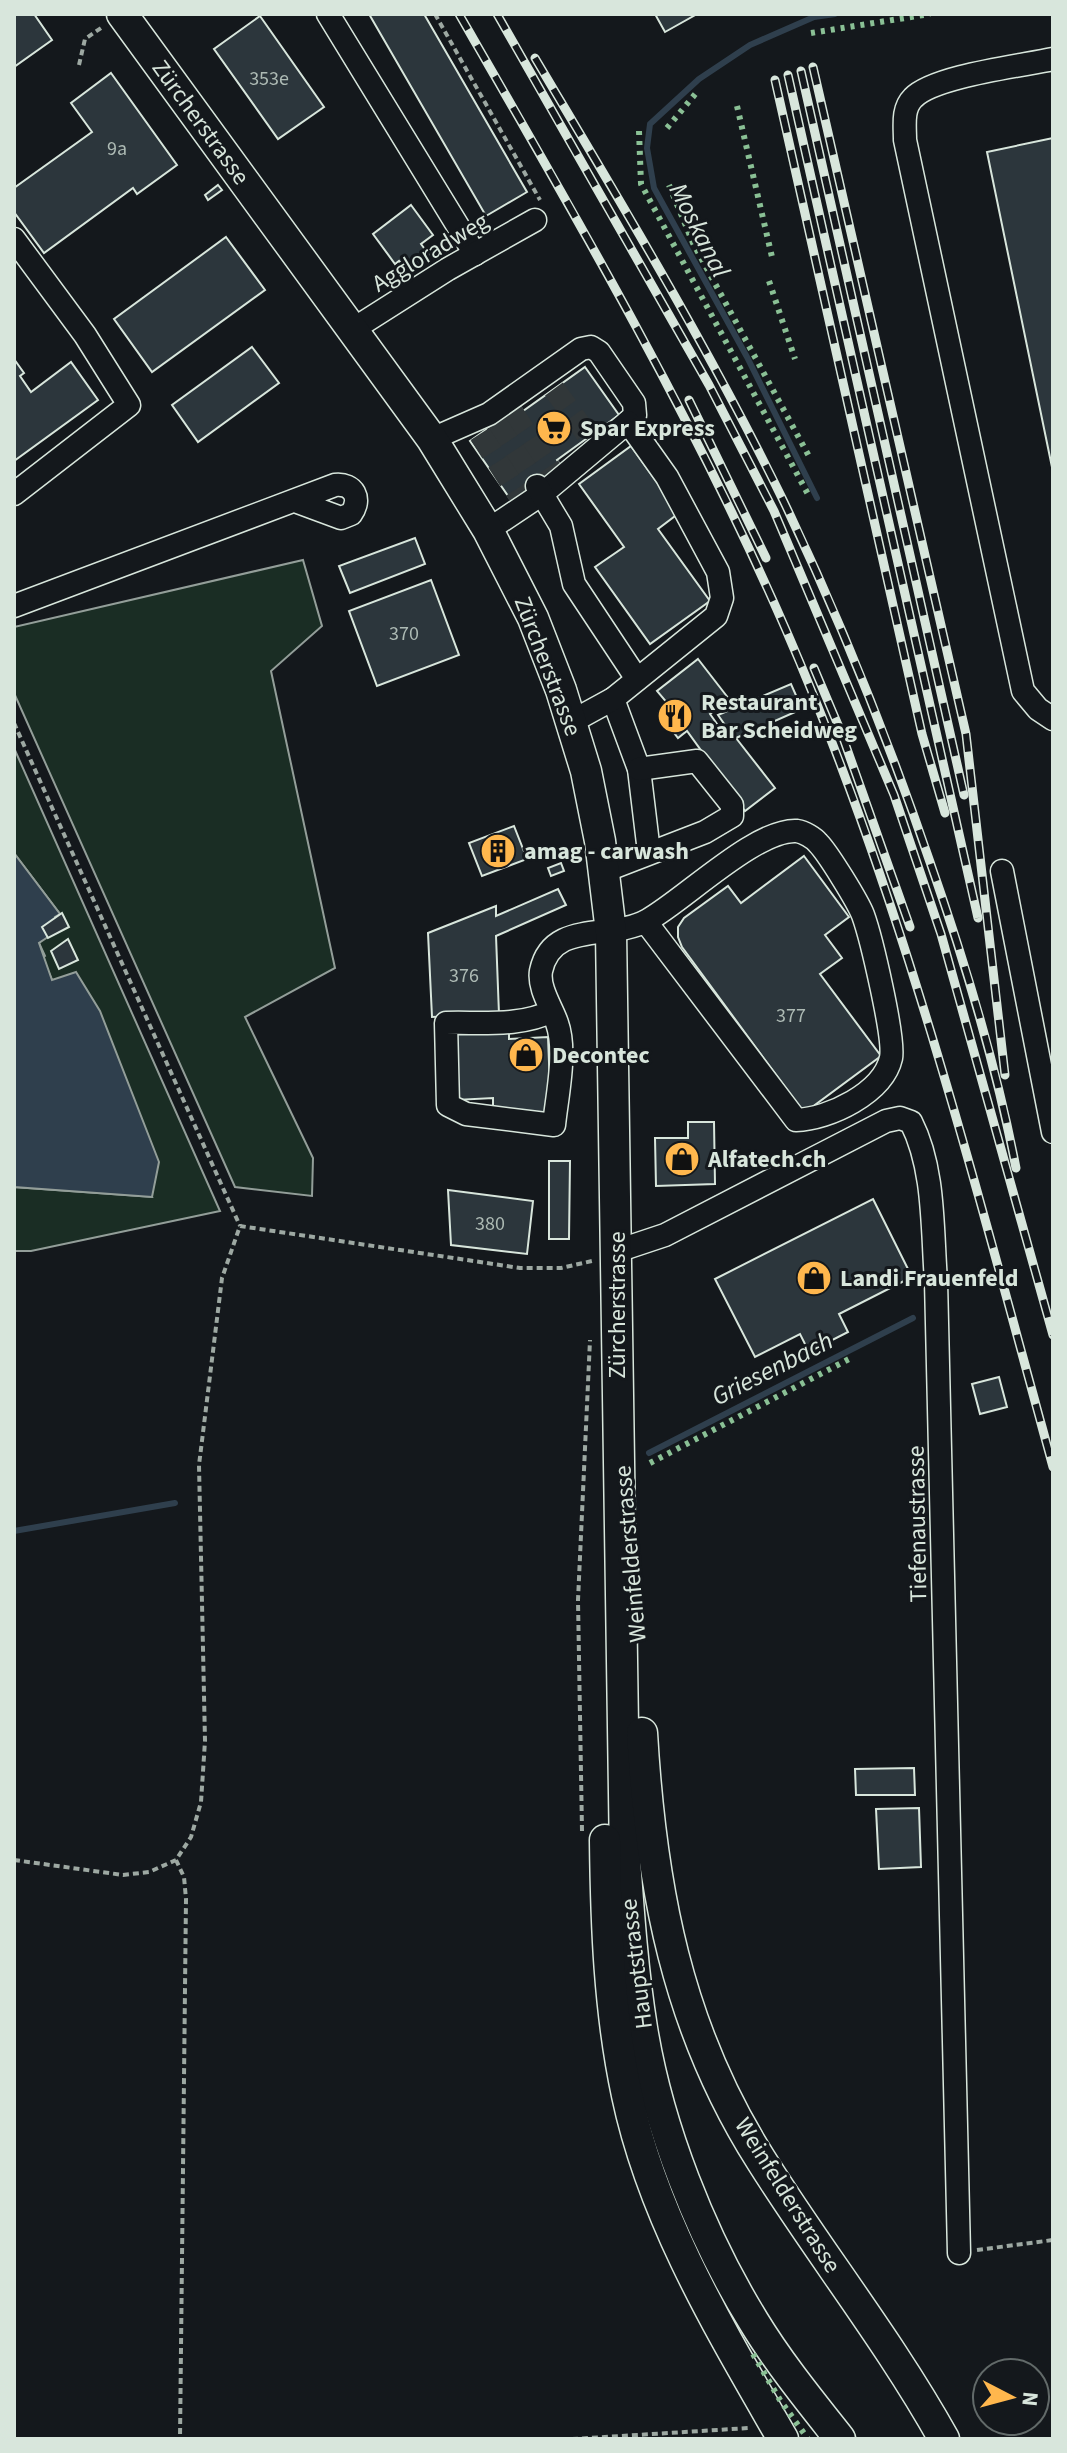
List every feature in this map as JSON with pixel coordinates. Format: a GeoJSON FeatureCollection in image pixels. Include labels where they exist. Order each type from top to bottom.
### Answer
{"type":"FeatureCollection","features":[{"type":"Feature","properties":{"kind":"main road","name":"Zürcherstrasse"},"geometry":{"type":"LineString","coordinates":[[111,21],[352,330],[432,439],[488,530],[533,618],[571,722],[586,771],[604,871],[611,932],[618,1439]]}},
{"type":"Feature","properties":{"kind":"main road","name":"Weinfelderstrasse"},"geometry":{"type":"LineString","coordinates":[[618,1439],[606,1525],[601,1634],[605,1904],[612,2007],[627,2097],[654,2187],[720,2329],[783,2439]]}},
{"type":"Feature","properties":{"kind":"main road","name":"Weinfelderstrasse"},"geometry":{"type":"LineString","coordinates":[[618,1439],[626,1481],[636,1577],[651,1850],[664,1923],[684,1996],[718,2079],[760,2158],[904,2372],[944,2439]]}},
{"type":"Feature","properties":{"kind":"main road","name":"Hauptstrasse"},"geometry":{"type":"LineString","coordinates":[[618,1439],[625,1859],[642,2031],[683,2177],[717,2252],[753,2321],[795,2383],[840,2439]]}},
{"type":"Feature","properties":{"kind":"street"},"geometry":{"type":"LineString","coordinates":[[328,14],[475,254]]}},
{"type":"Feature","properties":{"kind":"street"},"geometry":{"type":"LineString","coordinates":[[1053,59],[936,83],[913,98],[905,112],[905,140],[1023,691],[1038,709],[1053,719]]}},
{"type":"Feature","properties":{"kind":"street","name":"Aggloradweg"},"geometry":{"type":"LineString","coordinates":[[352,330],[535,220]]}},
{"type":"Feature","properties":{"kind":"street"},"geometry":{"type":"LineString","coordinates":[[14,239],[85,335],[129,405],[14,494]]}},
{"type":"Feature","properties":{"kind":"street"},"geometry":{"type":"LineString","coordinates":[[432,439],[492,418],[551,381],[581,349],[591,347],[599,352],[634,403],[635,415],[628,422],[593,443],[488,530]]}},
{"type":"Feature","properties":{"kind":"street"},"geometry":{"type":"LineString","coordinates":[[571,722],[613,699],[716,616],[722,598],[718,572],[667,477],[628,422]]}},
{"type":"Feature","properties":{"kind":"street"},"geometry":{"type":"LineString","coordinates":[[540,490],[561,526],[574,584],[637,679]]}},
{"type":"Feature","properties":{"kind":"street"},"geometry":{"type":"LineString","coordinates":[[14,606],[295,501]]}},
{"type":"Feature","properties":{"kind":"street"},"geometry":{"type":"LineString","coordinates":[[613,699],[639,769],[649,852]]}},
{"type":"Feature","properties":{"kind":"street"},"geometry":{"type":"LineString","coordinates":[[604,871],[705,832],[732,816],[732,805],[697,761],[639,769]]}},
{"type":"Feature","properties":{"kind":"street"},"geometry":{"type":"LineString","coordinates":[[552,1011],[523,1021],[446,1023],[448,1105],[466,1114],[554,1125],[562,1045],[558,1025],[540,974],[549,951],[560,940],[611,932],[646,922],[736,857],[780,833],[800,831],[817,841],[863,914],[885,1003],[892,1055],[884,1077],[861,1098],[810,1120],[796,1120],[646,922]]}},
{"type":"Feature","properties":{"kind":"street"},"geometry":{"type":"LineString","coordinates":[[1002,871],[1053,1132]]}},
{"type":"Feature","properties":{"kind":"street","name":"Tiefenaustrasse"},"geometry":{"type":"LineString","coordinates":[[617,1251],[665,1235],[886,1121],[900,1118],[911,1122],[918,1137],[927,1172],[937,1313],[959,2253]]}},
{"type":"Feature","properties":{"kind":"path"},"geometry":{"type":"LineString","coordinates":[[435,14],[540,199],[541,211],[535,220]]}},
{"type":"Feature","properties":{"kind":"path"},"geometry":{"type":"LineString","coordinates":[[79,65],[85,39],[111,21]]}},
{"type":"Feature","properties":{"kind":"path"},"geometry":{"type":"LineString","coordinates":[[14,723],[240,1226],[222,1278],[199,1465],[205,1741],[201,1802],[191,1837],[176,1860],[149,1872],[123,1875],[14,1860]]}},
{"type":"Feature","properties":{"kind":"path"},"geometry":{"type":"LineString","coordinates":[[240,1226],[520,1268],[561,1268],[591,1262],[617,1251]]}},
{"type":"Feature","properties":{"kind":"path"},"geometry":{"type":"LineString","coordinates":[[176,1860],[184,1877],[186,1899],[180,2439]]}},
{"type":"Feature","properties":{"kind":"path"},"geometry":{"type":"LineString","coordinates":[[959,2253],[1053,2240]]}},
{"type":"Feature","properties":{"kind":"path"},"geometry":{"type":"LineString","coordinates":[[572,2439],[750,2428]]}},
{"type":"Feature","properties":{"kind":"green space"},"geometry":{"type":"Polygon","coordinates":[[[303,560],[322,626],[271,671],[335,968],[245,1017],[313,1158],[312,1196],[235,1187],[14,693],[14,627],[303,560]]]}},
{"type":"Feature","properties":{"kind":"green space"},"geometry":{"type":"Polygon","coordinates":[[[14,748],[220,1211],[31,1251],[14,1251],[14,1187],[152,1197],[42,958],[45,956],[39,943],[42,927],[56,920],[55,917],[60,914],[14,853],[14,748]]]}},
{"type":"Feature","properties":{"kind":"water"},"geometry":{"type":"Polygon","coordinates":[[[14,853],[60,914],[43,927],[48,937],[39,943],[52,980],[76,972],[100,1011],[159,1162],[152,1197],[14,1187],[14,853]]]}},
{"type":"Feature","properties":{"kind":"building"},"geometry":{"type":"Polygon","coordinates":[[[14,14],[34,14],[52,40],[14,67],[14,14]]]}},
{"type":"Feature","properties":{"kind":"building"},"geometry":{"type":"Polygon","coordinates":[[[369,14],[424,14],[527,192],[486,216],[369,14]]]}},
{"type":"Feature","properties":{"kind":"building"},"geometry":{"type":"Polygon","coordinates":[[[655,14],[697,14],[665,32],[655,14]]]}},
{"type":"Feature","properties":{"kind":"building"},"geometry":{"type":"Polygon","coordinates":[[[260,16],[324,107],[278,139],[214,49],[260,16]]]}},
{"type":"Feature","properties":{"kind":"building"},"geometry":{"type":"Polygon","coordinates":[[[111,73],[177,165],[137,194],[133,188],[44,253],[14,212],[14,188],[92,132],[71,103],[111,73]]]}},
{"type":"Feature","properties":{"kind":"building"},"geometry":{"type":"Polygon","coordinates":[[[1053,138],[1053,472],[987,152],[1053,138]]]}},
{"type":"Feature","properties":{"kind":"building"},"geometry":{"type":"Polygon","coordinates":[[[218,185],[222,190],[208,200],[205,195],[218,185]]]}},
{"type":"Feature","properties":{"kind":"building"},"geometry":{"type":"Polygon","coordinates":[[[411,205],[433,235],[421,244],[430,256],[408,272],[399,261],[395,264],[373,234],[411,205]]]}},
{"type":"Feature","properties":{"kind":"building"},"geometry":{"type":"Polygon","coordinates":[[[226,237],[265,290],[152,372],[114,319],[226,237]]]}},
{"type":"Feature","properties":{"kind":"building"},"geometry":{"type":"Polygon","coordinates":[[[252,347],[279,383],[198,442],[172,405],[252,347]]]}},
{"type":"Feature","properties":{"kind":"building"},"geometry":{"type":"Polygon","coordinates":[[[14,359],[24,373],[20,376],[31,392],[71,362],[98,400],[14,461],[14,359]]]}},
{"type":"Feature","properties":{"kind":"building"},"geometry":{"type":"Polygon","coordinates":[[[585,367],[619,415],[557,460],[562,468],[513,503],[470,441],[520,406],[523,411],[585,367]]]}},
{"type":"Feature","properties":{"kind":"building"},"geometry":{"type":"Polygon","coordinates":[[[631,446],[679,513],[658,529],[710,601],[650,644],[595,567],[624,547],[579,484],[631,446]]]}},
{"type":"Feature","properties":{"kind":"building"},"geometry":{"type":"Polygon","coordinates":[[[415,538],[425,564],[350,593],[339,566],[415,538]]]}},
{"type":"Feature","properties":{"kind":"building"},"geometry":{"type":"Polygon","coordinates":[[[431,580],[459,655],[377,686],[349,611],[431,580]]]}},
{"type":"Feature","properties":{"kind":"building"},"geometry":{"type":"Polygon","coordinates":[[[698,659],[729,699],[710,714],[722,731],[727,728],[718,715],[791,684],[802,709],[736,738],[775,788],[745,811],[687,731],[678,738],[659,713],[669,705],[657,691],[698,659]]]}},
{"type":"Feature","properties":{"kind":"building","name":"amag - carwash"},"geometry":{"type":"Polygon","coordinates":[[[514,826],[527,859],[482,876],[469,843],[514,826]]]}},
{"type":"Feature","properties":{"kind":"building"},"geometry":{"type":"Polygon","coordinates":[[[804,856],[849,917],[825,935],[842,958],[820,974],[881,1056],[804,1113],[682,947],[678,927],[684,918],[728,886],[741,903],[804,856]]]}},
{"type":"Feature","properties":{"kind":"building"},"geometry":{"type":"Polygon","coordinates":[[[561,863],[564,871],[551,876],[548,868],[561,863]]]}},
{"type":"Feature","properties":{"kind":"building"},"geometry":{"type":"Polygon","coordinates":[[[558,889],[566,905],[496,936],[499,1014],[432,1017],[428,933],[496,906],[496,916],[558,889]]]}},
{"type":"Feature","properties":{"kind":"building"},"geometry":{"type":"Polygon","coordinates":[[[62,913],[69,927],[48,938],[42,927],[62,913]]]}},
{"type":"Feature","properties":{"kind":"building"},"geometry":{"type":"Polygon","coordinates":[[[68,939],[78,960],[59,969],[51,951],[68,939]]]}},
{"type":"Feature","properties":{"kind":"building"},"geometry":{"type":"Polygon","coordinates":[[[509,1027],[509,1039],[548,1037],[551,1113],[493,1115],[493,1098],[456,1100],[453,1029],[509,1027]]]}},
{"type":"Feature","properties":{"kind":"building"},"geometry":{"type":"Polygon","coordinates":[[[688,1122],[714,1122],[715,1184],[656,1186],[655,1138],[688,1138],[688,1122]]]}},
{"type":"Feature","properties":{"kind":"building"},"geometry":{"type":"Polygon","coordinates":[[[549,1161],[570,1161],[569,1239],[549,1239],[549,1161]]]}},
{"type":"Feature","properties":{"kind":"building"},"geometry":{"type":"Polygon","coordinates":[[[448,1190],[533,1201],[527,1254],[451,1245],[448,1190]]]}},
{"type":"Feature","properties":{"kind":"building","name":"Landi Frauenfeld"},"geometry":{"type":"Polygon","coordinates":[[[873,1199],[912,1277],[839,1314],[848,1332],[809,1352],[800,1334],[755,1357],[715,1279],[873,1199]]]}},
{"type":"Feature","properties":{"kind":"building"},"geometry":{"type":"Polygon","coordinates":[[[999,1377],[1007,1407],[980,1414],[972,1384],[999,1377]]]}},
{"type":"Feature","properties":{"kind":"building"},"geometry":{"type":"Polygon","coordinates":[[[914,1768],[915,1795],[856,1795],[855,1769],[914,1768]]]}},
{"type":"Feature","properties":{"kind":"building"},"geometry":{"type":"Polygon","coordinates":[[[919,1808],[921,1867],[879,1869],[876,1809],[919,1808]]]}},
{"type":"Feature","properties":{"kind":"waterway","name":"Moskanal"},"geometry":{"type":"LineString","coordinates":[[817,498],[747,357],[654,188],[647,148],[650,124],[699,79],[750,45],[814,17],[835,14]]}},
{"type":"Feature","properties":{"kind":"waterway","name":"Griesenbach"},"geometry":{"type":"LineString","coordinates":[[649,1453],[913,1318]]}},
{"type":"Feature","properties":{"kind":"waterway","name":"Griesenbach"},"geometry":{"type":"LineString","coordinates":[[14,1531],[175,1503]]}},
{"type":"Feature","properties":{"kind":"tunnel"},"geometry":{"type":"LineString","coordinates":[[554,389],[589,437]]}},
{"type":"Feature","properties":{"kind":"tunnel"},"geometry":{"type":"LineString","coordinates":[[512,412],[554,474]]}},
{"type":"Feature","properties":{"kind":"tunnel"},"geometry":{"type":"LineString","coordinates":[[496,423],[537,486]]}},
{"type":"Feature","properties":{"kind":"tunnel"},"geometry":{"type":"LineString","coordinates":[[480,434],[520,497]]}},
{"type":"Feature","properties":{"kind":"railway"},"geometry":{"type":"LineString","coordinates":[[459,14],[589,241],[672,394],[750,551],[828,732],[866,834],[934,1043],[1053,1467]]}},
{"type":"Feature","properties":{"kind":"railway"},"geometry":{"type":"LineString","coordinates":[[497,14],[709,385],[774,511],[894,795],[941,934],[1053,1335]]}},
{"type":"Feature","properties":{"kind":"railway"},"geometry":{"type":"LineString","coordinates":[[535,58],[664,276],[725,387],[824,589],[880,724],[943,900],[989,1052],[1016,1168]]}},
{"type":"Feature","properties":{"kind":"railway"},"geometry":{"type":"LineString","coordinates":[[813,67],[966,734],[1005,1075]]}},
{"type":"Feature","properties":{"kind":"railway"},"geometry":{"type":"LineString","coordinates":[[801,71],[964,795]]}},
{"type":"Feature","properties":{"kind":"railway"},"geometry":{"type":"LineString","coordinates":[[788,75],[978,918]]}},
{"type":"Feature","properties":{"kind":"railway"},"geometry":{"type":"LineString","coordinates":[[775,80],[922,734],[945,813]]}},
{"type":"Feature","properties":{"kind":"railway"},"geometry":{"type":"LineString","coordinates":[[689,400],[766,558]]}},
{"type":"Feature","properties":{"kind":"railway"},"geometry":{"type":"LineString","coordinates":[[814,668],[841,732],[910,927]]}},
{"type":"Feature","properties":{"kind":"hedge"},"geometry":{"type":"LineString","coordinates":[[811,33],[930,14]]}},
{"type":"Feature","properties":{"kind":"hedge"},"geometry":{"type":"LineString","coordinates":[[667,128],[697,92]]}},
{"type":"Feature","properties":{"kind":"hedge"},"geometry":{"type":"LineString","coordinates":[[737,106],[772,257]]}},
{"type":"Feature","properties":{"kind":"hedge"},"geometry":{"type":"LineString","coordinates":[[639,131],[641,184],[810,498]]}},
{"type":"Feature","properties":{"kind":"hedge"},"geometry":{"type":"LineString","coordinates":[[669,185],[693,243],[811,460]]}},
{"type":"Feature","properties":{"kind":"hedge"},"geometry":{"type":"LineString","coordinates":[[769,281],[795,359]]}},
{"type":"Feature","properties":{"kind":"hedge"},"geometry":{"type":"LineString","coordinates":[[650,1463],[851,1358]]}},
{"type":"Feature","properties":{"kind":"hedge"},"geometry":{"type":"LineString","coordinates":[[753,2354],[808,2439]]}},
{"type":"Feature","properties":{"kind":"place","name":"Spar Express"},"geometry":{"type":"Point","coordinates":[554,428]}},
{"type":"Feature","properties":{"kind":"place","name":"Restaurant Bar Scheidweg"},"geometry":{"type":"Point","coordinates":[675,716]}},
{"type":"Feature","properties":{"kind":"place","name":"amag - carwash"},"geometry":{"type":"Point","coordinates":[498,851]}},
{"type":"Feature","properties":{"kind":"place","name":"Decontec"},"geometry":{"type":"Point","coordinates":[526,1055]}},
{"type":"Feature","properties":{"kind":"place","name":"Alfatech.ch"},"geometry":{"type":"Point","coordinates":[682,1159]}},
{"type":"Feature","properties":{"kind":"place","name":"Landi Frauenfeld"},"geometry":{"type":"Point","coordinates":[814,1278]}}]}
